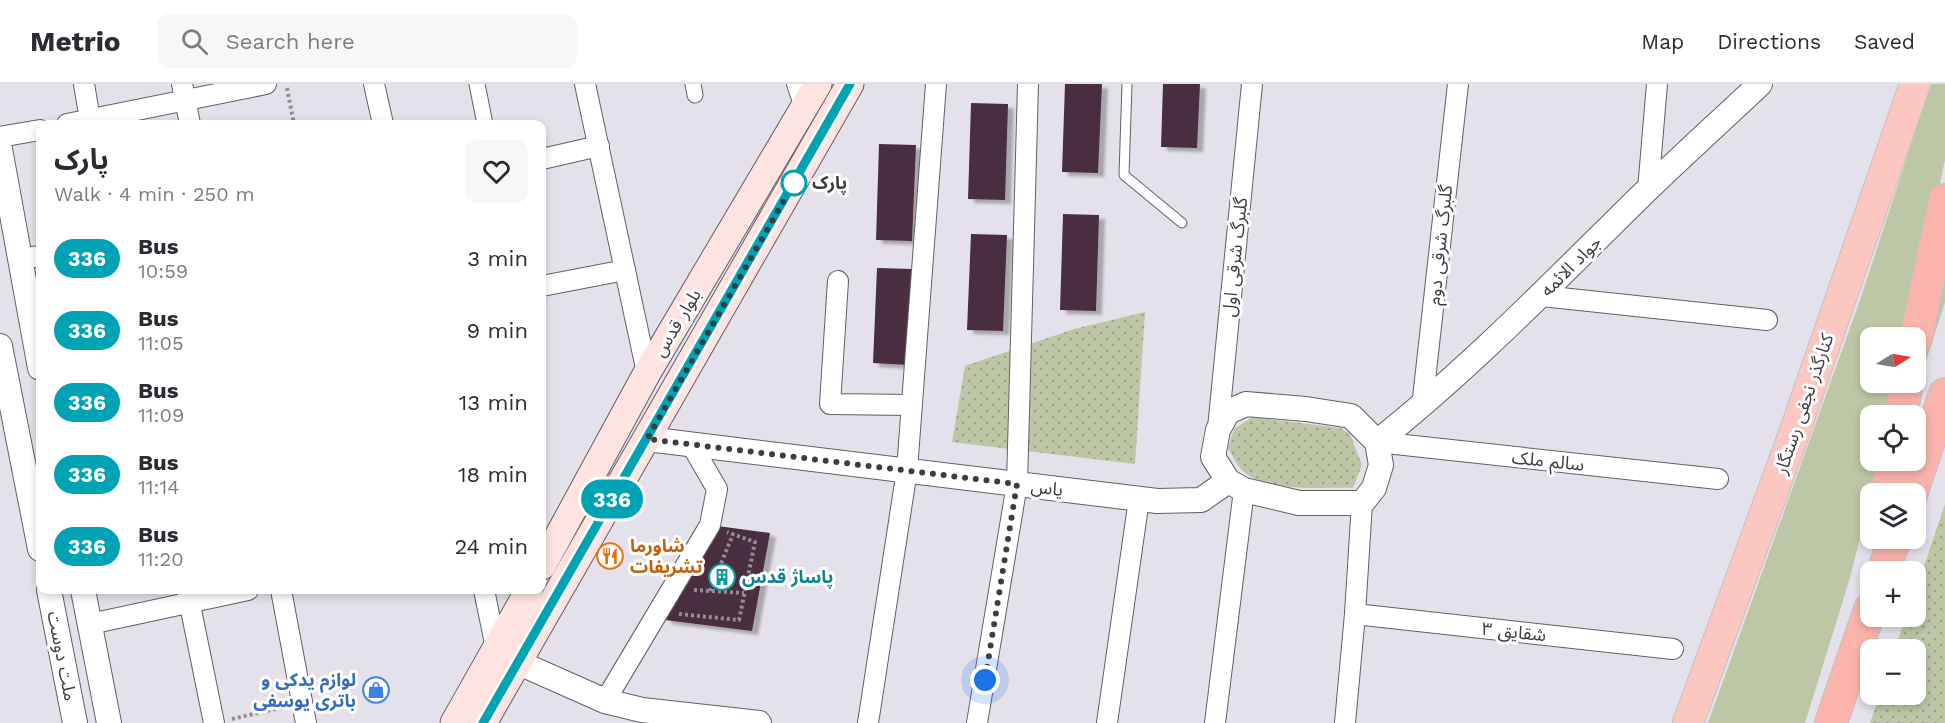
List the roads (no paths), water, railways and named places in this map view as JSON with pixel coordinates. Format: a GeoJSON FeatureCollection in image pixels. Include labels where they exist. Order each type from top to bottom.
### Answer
{"type":"FeatureCollection","features":[{"type":"Feature","properties":{"kind":"highway"},"geometry":{"type":"LineString","coordinates":[[1918,327],[1945,200]]}},
{"type":"Feature","properties":{"kind":"highway"},"geometry":{"type":"LineString","coordinates":[[1915,483],[1945,394]]}},
{"type":"Feature","properties":{"kind":"highway"},"geometry":{"type":"LineString","coordinates":[[1860,638],[1862,627]]}},
{"type":"Feature","properties":{"kind":"highway"},"geometry":{"type":"LineString","coordinates":[[1831,723],[1864,627]]}},
{"type":"Feature","properties":{"kind":"main road","name":"بلوار قدس"},"geometry":{"type":"LineString","coordinates":[[454,723],[507,655],[647,439],[850,84]]}},
{"type":"Feature","properties":{"kind":"main road","name":"کنارگذر نجفی رستگار"},"geometry":{"type":"LineString","coordinates":[[1688,723],[1791,442],[1915,84]]}},
{"type":"Feature","properties":{"kind":"main road","name":"بلوار قدس"},"geometry":{"type":"LineString","coordinates":[[546,559],[647,373],[806,92]]}},
{"type":"Feature","properties":{"kind":"main road","name":"بلوار قدس"},"geometry":{"type":"LineString","coordinates":[[483,723],[528,594]]}},
{"type":"Feature","properties":{"kind":"street"},"geometry":{"type":"LineString","coordinates":[[84,84],[90,120],[184,93],[266,84]]}},
{"type":"Feature","properties":{"kind":"street"},"geometry":{"type":"LineString","coordinates":[[374,84],[382,120]]}},
{"type":"Feature","properties":{"kind":"street"},"geometry":{"type":"LineString","coordinates":[[477,84],[484,120]]}},
{"type":"Feature","properties":{"kind":"street"},"geometry":{"type":"LineString","coordinates":[[585,84],[647,373]]}},
{"type":"Feature","properties":{"kind":"street"},"geometry":{"type":"LineString","coordinates":[[868,723],[907,470],[936,84]]}},
{"type":"Feature","properties":{"kind":"street"},"geometry":{"type":"LineString","coordinates":[[977,723],[1017,484],[1028,84]]}},
{"type":"Feature","properties":{"kind":"street","name":"گلبرگ شرقی اول"},"geometry":{"type":"LineString","coordinates":[[1218,430],[1252,84]]}},
{"type":"Feature","properties":{"kind":"street","name":"گلبرگ شرقی دوم"},"geometry":{"type":"LineString","coordinates":[[1422,406],[1458,84]]}},
{"type":"Feature","properties":{"kind":"street"},"geometry":{"type":"LineString","coordinates":[[1648,190],[1657,84]]}},
{"type":"Feature","properties":{"kind":"street","name":"جواد الائمه"},"geometry":{"type":"LineString","coordinates":[[1377,442],[1422,406],[1542,296],[1648,190],[1760,84]]}},
{"type":"Feature","properties":{"kind":"street"},"geometry":{"type":"LineString","coordinates":[[1900,129],[1904,84]]}},
{"type":"Feature","properties":{"kind":"street"},"geometry":{"type":"LineString","coordinates":[[184,93],[189,120]]}},
{"type":"Feature","properties":{"kind":"street"},"geometry":{"type":"LineString","coordinates":[[0,137],[36,131]]}},
{"type":"Feature","properties":{"kind":"street"},"geometry":{"type":"LineString","coordinates":[[546,158],[598,146]]}},
{"type":"Feature","properties":{"kind":"street"},"geometry":{"type":"LineString","coordinates":[[0,149],[30,257],[36,324]]}},
{"type":"Feature","properties":{"kind":"street"},"geometry":{"type":"LineString","coordinates":[[546,285],[625,270]]}},
{"type":"Feature","properties":{"kind":"street"},"geometry":{"type":"LineString","coordinates":[[838,281],[830,404],[911,405]]}},
{"type":"Feature","properties":{"kind":"street"},"geometry":{"type":"LineString","coordinates":[[1542,296],[1767,320]]}},
{"type":"Feature","properties":{"kind":"street"},"geometry":{"type":"LineString","coordinates":[[0,346],[36,529]]}},
{"type":"Feature","properties":{"kind":"street"},"geometry":{"type":"LineString","coordinates":[[1344,723],[1355,614],[1362,503],[1374,488],[1381,465],[1377,442],[1352,416],[1246,404],[1228,412],[1218,430],[1213,457],[1236,486],[1299,503],[1362,503]]}},
{"type":"Feature","properties":{"kind":"street","name":"یاس"},"geometry":{"type":"LineString","coordinates":[[647,439],[1157,501],[1201,500],[1236,486]]}},
{"type":"Feature","properties":{"kind":"street","name":"سالم ملک"},"geometry":{"type":"LineString","coordinates":[[1377,442],[1718,479]]}},
{"type":"Feature","properties":{"kind":"street"},"geometry":{"type":"LineString","coordinates":[[605,700],[710,525],[717,489],[691,444]]}},
{"type":"Feature","properties":{"kind":"street"},"geometry":{"type":"LineString","coordinates":[[1215,723],[1236,486]]}},
{"type":"Feature","properties":{"kind":"street"},"geometry":{"type":"LineString","coordinates":[[1107,723],[1139,499]]}},
{"type":"Feature","properties":{"kind":"street","name":"ملت دوست"},"geometry":{"type":"LineString","coordinates":[[50,594],[75,723]]}},
{"type":"Feature","properties":{"kind":"street","name":"ملت دوست"},"geometry":{"type":"LineString","coordinates":[[84,594],[109,723]]}},
{"type":"Feature","properties":{"kind":"street"},"geometry":{"type":"LineString","coordinates":[[90,624],[188,596],[208,594]]}},
{"type":"Feature","properties":{"kind":"street"},"geometry":{"type":"LineString","coordinates":[[282,594],[306,723]]}},
{"type":"Feature","properties":{"kind":"street"},"geometry":{"type":"LineString","coordinates":[[485,594],[507,655],[639,716],[759,723]]}},
{"type":"Feature","properties":{"kind":"street"},"geometry":{"type":"LineString","coordinates":[[188,596],[221,722]]}},
{"type":"Feature","properties":{"kind":"street","name":"شقایق ۳"},"geometry":{"type":"LineString","coordinates":[[1355,614],[1674,649]]}},
{"type":"Feature","properties":{"kind":"lane"},"geometry":{"type":"LineString","coordinates":[[1127,84],[1124,175],[1182,224]]}},
{"type":"Feature","properties":{"kind":"place","name":"پارک"},"geometry":{"type":"Point","coordinates":[794,183]}},
{"type":"Feature","properties":{"kind":"place","name":"شاورما تشریفات"},"geometry":{"type":"Point","coordinates":[610,556]}},
{"type":"Feature","properties":{"kind":"place","name":"پاساژ قدس"},"geometry":{"type":"Point","coordinates":[722,577]}},
{"type":"Feature","properties":{"kind":"place","name":"لوازم یدکی و باتری یوسفی"},"geometry":{"type":"Point","coordinates":[376,690]}}]}
